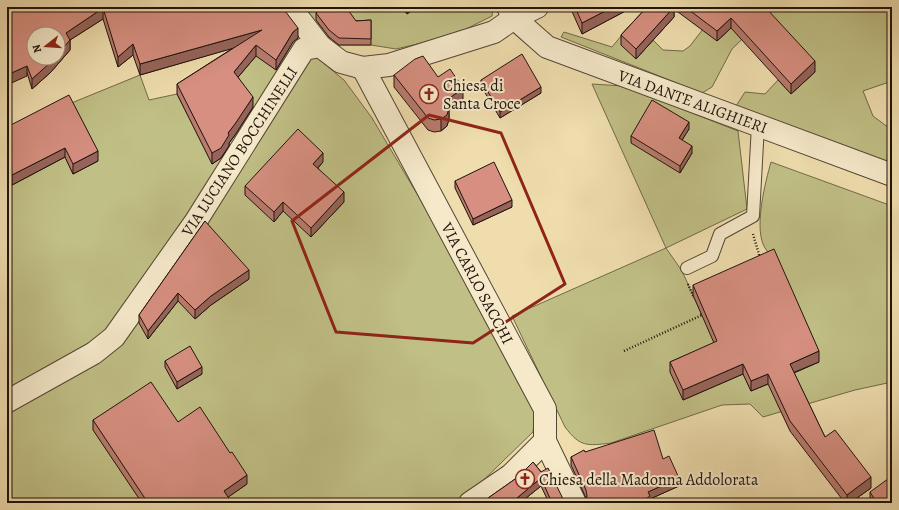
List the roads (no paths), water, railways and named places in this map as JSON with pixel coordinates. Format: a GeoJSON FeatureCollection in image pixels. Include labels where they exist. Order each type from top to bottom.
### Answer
{"type":"FeatureCollection","features":[{"type":"Feature","properties":{"kind":"street"},"geometry":{"type":"LineString","coordinates":[[290,7],[320,46],[341,62],[363,68],[389,65],[494,32],[511,13],[537,7]]}},
{"type":"Feature","properties":{"kind":"street","name":"VIA DANTE ALIGHIERI"},"geometry":{"type":"LineString","coordinates":[[511,13],[547,47],[892,175]]}},
{"type":"Feature","properties":{"kind":"street","name":"VIA LUCIANO BOCCHINELLI"},"geometry":{"type":"LineString","coordinates":[[8,401],[94,353],[114,337],[196,221],[304,49],[320,46]]}},
{"type":"Feature","properties":{"kind":"street","name":"VIA CARLO SACCHI"},"geometry":{"type":"LineString","coordinates":[[363,68],[545,409],[545,442],[575,503]]}},
{"type":"Feature","properties":{"kind":"street"},"geometry":{"type":"LineString","coordinates":[[470,503],[511,476],[545,442]]}},
{"type":"Feature","properties":{"kind":"lane"},"geometry":{"type":"LineString","coordinates":[[687,268],[712,256],[720,234],[754,216],[758,125]]}},
{"type":"Feature","properties":{"kind":"place","name":"Chiesa di Santa Croce"},"geometry":{"type":"Point","coordinates":[429,94]}},
{"type":"Feature","properties":{"kind":"place","name":"Chiesa della Madonna Addolorata"},"geometry":{"type":"Point","coordinates":[525,479]}}]}
